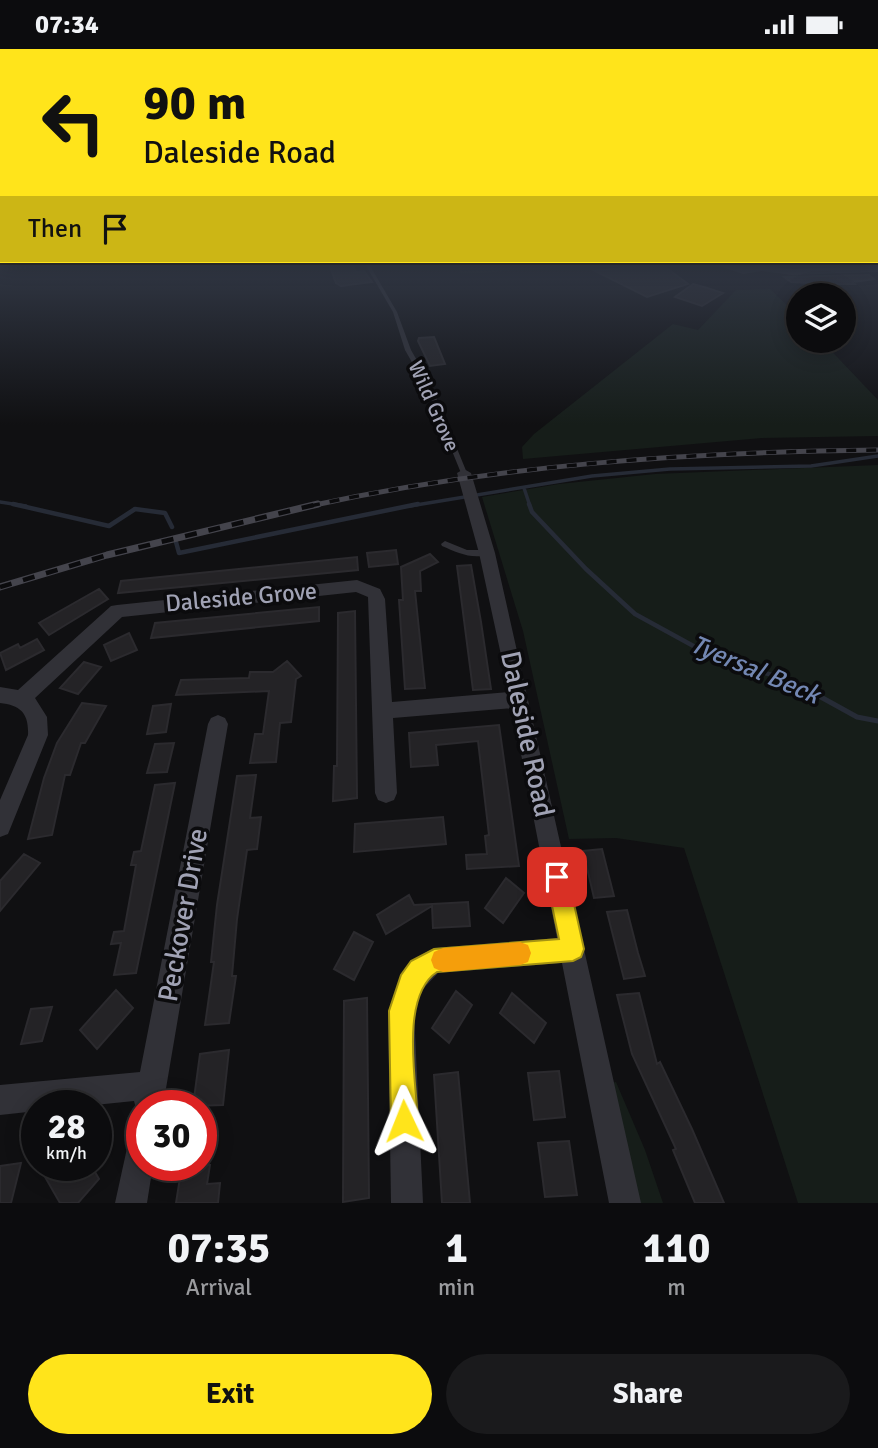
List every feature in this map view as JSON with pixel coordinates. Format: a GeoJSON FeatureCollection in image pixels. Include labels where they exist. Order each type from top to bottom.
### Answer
{"type":"FeatureCollection","features":[{"type":"Feature","properties":{"kind":"street","name":"Daleside Road"},"geometry":{"type":"LineString","coordinates":[[464,473],[487,553],[520,699],[625,1203]]}},
{"type":"Feature","properties":{"kind":"street","name":"Daleside Grove"},"geometry":{"type":"LineString","coordinates":[[22,698],[117,611],[357,586],[374,593],[377,599],[386,793]]}},
{"type":"Feature","properties":{"kind":"street"},"geometry":{"type":"LineString","coordinates":[[0,695],[22,698],[32,705],[40,724],[38,735],[0,826]]}},
{"type":"Feature","properties":{"kind":"street"},"geometry":{"type":"LineString","coordinates":[[383,711],[520,699]]}},
{"type":"Feature","properties":{"kind":"street","name":"Peckover Drive"},"geometry":{"type":"LineString","coordinates":[[151,1090],[218,725]]}},
{"type":"Feature","properties":{"kind":"street"},"geometry":{"type":"LineString","coordinates":[[407,1203],[401,1011],[410,983],[419,970],[434,961],[573,949]]}},
{"type":"Feature","properties":{"kind":"street"},"geometry":{"type":"LineString","coordinates":[[0,1100],[126,1096]]}},
{"type":"Feature","properties":{"kind":"street"},"geometry":{"type":"LineString","coordinates":[[131,1203],[135,1181]]}},
{"type":"Feature","properties":{"kind":"lane","name":"Wild Grove"},"geometry":{"type":"LineString","coordinates":[[397,318],[408,350],[428,385],[464,473]]}},
{"type":"Feature","properties":{"kind":"lane"},"geometry":{"type":"LineString","coordinates":[[444,544],[466,553],[487,553]]}},
{"type":"Feature","properties":{"kind":"shaded area"},"geometry":{"type":"Polygon","coordinates":[[[710,318],[786,318],[786,353],[833,353],[878,400],[878,436],[762,438],[523,459],[522,447],[534,434],[673,324],[698,330],[710,318]]]}},
{"type":"Feature","properties":{"kind":"shaded area"},"geometry":{"type":"Polygon","coordinates":[[[878,465],[878,1203],[798,1203],[684,848],[616,838],[569,839],[523,631],[482,497],[559,484],[655,474],[878,465]]]}},
{"type":"Feature","properties":{"kind":"shaded area"},"geometry":{"type":"Polygon","coordinates":[[[616,1082],[645,1150],[663,1203],[638,1203],[612,1083],[616,1082]]]}},
{"type":"Feature","properties":{"kind":"building"},"geometry":{"type":"Polygon","coordinates":[[[434,337],[445,364],[430,366],[418,341],[419,338],[434,337]]]}},
{"type":"Feature","properties":{"kind":"building"},"geometry":{"type":"Polygon","coordinates":[[[396,550],[398,564],[369,567],[367,553],[396,550]]]}},
{"type":"Feature","properties":{"kind":"building"},"geometry":{"type":"Polygon","coordinates":[[[430,554],[438,562],[420,571],[421,591],[415,591],[425,688],[405,689],[399,600],[403,600],[401,567],[430,554]]]}},
{"type":"Feature","properties":{"kind":"building"},"geometry":{"type":"Polygon","coordinates":[[[357,557],[358,570],[118,593],[121,581],[357,557]]]}},
{"type":"Feature","properties":{"kind":"building"},"geometry":{"type":"Polygon","coordinates":[[[471,565],[491,689],[473,690],[457,566],[471,565]]]}},
{"type":"Feature","properties":{"kind":"building"},"geometry":{"type":"Polygon","coordinates":[[[99,589],[108,599],[49,635],[39,623],[99,589]]]}},
{"type":"Feature","properties":{"kind":"building"},"geometry":{"type":"Polygon","coordinates":[[[319,607],[319,621],[151,638],[155,623],[319,607]]]}},
{"type":"Feature","properties":{"kind":"building"},"geometry":{"type":"Polygon","coordinates":[[[355,611],[357,798],[333,801],[334,766],[337,766],[338,613],[355,611]]]}},
{"type":"Feature","properties":{"kind":"building"},"geometry":{"type":"Polygon","coordinates":[[[129,633],[137,650],[111,661],[104,645],[129,633]]]}},
{"type":"Feature","properties":{"kind":"building"},"geometry":{"type":"Polygon","coordinates":[[[37,639],[44,650],[6,670],[0,653],[18,644],[20,648],[37,639]]]}},
{"type":"Feature","properties":{"kind":"building"},"geometry":{"type":"Polygon","coordinates":[[[287,661],[301,676],[296,679],[291,722],[280,723],[276,762],[250,763],[255,734],[263,734],[269,691],[176,695],[181,680],[249,678],[250,672],[273,672],[287,661]]]}},
{"type":"Feature","properties":{"kind":"building"},"geometry":{"type":"Polygon","coordinates":[[[84,662],[101,667],[78,694],[60,688],[84,662]]]}},
{"type":"Feature","properties":{"kind":"building"},"geometry":{"type":"Polygon","coordinates":[[[82,703],[106,706],[85,743],[81,743],[70,775],[65,775],[52,835],[28,839],[44,778],[57,743],[82,703]]]}},
{"type":"Feature","properties":{"kind":"building"},"geometry":{"type":"Polygon","coordinates":[[[171,704],[166,732],[147,734],[153,706],[171,704]]]}},
{"type":"Feature","properties":{"kind":"building"},"geometry":{"type":"Polygon","coordinates":[[[499,725],[519,866],[467,869],[466,855],[487,854],[485,836],[489,835],[478,741],[436,745],[438,765],[411,767],[409,733],[499,725]]]}},
{"type":"Feature","properties":{"kind":"building"},"geometry":{"type":"Polygon","coordinates":[[[174,743],[167,772],[147,773],[155,744],[174,743]]]}},
{"type":"Feature","properties":{"kind":"building"},"geometry":{"type":"Polygon","coordinates":[[[256,775],[250,818],[261,817],[257,849],[247,850],[237,919],[232,976],[236,976],[229,1023],[205,1025],[214,962],[211,962],[217,905],[237,776],[256,775]]]}},
{"type":"Feature","properties":{"kind":"building"},"geometry":{"type":"Polygon","coordinates":[[[175,783],[136,973],[114,975],[121,943],[111,944],[114,932],[124,931],[136,865],[131,865],[134,852],[141,851],[155,785],[175,783]]]}},
{"type":"Feature","properties":{"kind":"building"},"geometry":{"type":"Polygon","coordinates":[[[443,817],[446,844],[354,852],[355,824],[443,817]]]}},
{"type":"Feature","properties":{"kind":"building"},"geometry":{"type":"Polygon","coordinates":[[[602,849],[614,896],[594,898],[583,851],[602,849]]]}},
{"type":"Feature","properties":{"kind":"building"},"geometry":{"type":"Polygon","coordinates":[[[24,854],[40,863],[0,911],[0,881],[24,854]]]}},
{"type":"Feature","properties":{"kind":"building"},"geometry":{"type":"Polygon","coordinates":[[[506,878],[524,893],[503,923],[485,908],[506,878]]]}},
{"type":"Feature","properties":{"kind":"building"},"geometry":{"type":"Polygon","coordinates":[[[409,895],[414,905],[468,902],[470,926],[433,928],[432,906],[386,934],[377,915],[409,895]]]}},
{"type":"Feature","properties":{"kind":"building"},"geometry":{"type":"Polygon","coordinates":[[[627,910],[645,976],[624,979],[607,912],[627,910]]]}},
{"type":"Feature","properties":{"kind":"building"},"geometry":{"type":"Polygon","coordinates":[[[354,932],[373,942],[354,980],[334,969],[354,932]]]}},
{"type":"Feature","properties":{"kind":"building"},"geometry":{"type":"Polygon","coordinates":[[[116,990],[133,1008],[97,1049],[80,1030],[116,990]]]}},
{"type":"Feature","properties":{"kind":"building"},"geometry":{"type":"Polygon","coordinates":[[[456,991],[472,1005],[449,1043],[432,1028],[456,991]]]}},
{"type":"Feature","properties":{"kind":"building"},"geometry":{"type":"Polygon","coordinates":[[[512,993],[546,1023],[534,1043],[500,1013],[512,993]]]}},
{"type":"Feature","properties":{"kind":"building"},"geometry":{"type":"Polygon","coordinates":[[[639,993],[657,1064],[660,1062],[724,1203],[695,1203],[673,1150],[676,1149],[632,1054],[617,995],[639,993]]]}},
{"type":"Feature","properties":{"kind":"building"},"geometry":{"type":"Polygon","coordinates":[[[367,998],[369,1198],[343,1202],[344,1001],[367,998]]]}},
{"type":"Feature","properties":{"kind":"building"},"geometry":{"type":"Polygon","coordinates":[[[52,1007],[42,1041],[21,1044],[31,1009],[52,1007]]]}},
{"type":"Feature","properties":{"kind":"building"},"geometry":{"type":"Polygon","coordinates":[[[229,1050],[223,1105],[217,1105],[217,1090],[195,1090],[200,1054],[229,1050]]]}},
{"type":"Feature","properties":{"kind":"building"},"geometry":{"type":"Polygon","coordinates":[[[559,1071],[565,1117],[534,1120],[528,1073],[559,1071]]]}},
{"type":"Feature","properties":{"kind":"building"},"geometry":{"type":"Polygon","coordinates":[[[458,1072],[470,1203],[442,1203],[434,1075],[458,1072]]]}},
{"type":"Feature","properties":{"kind":"building"},"geometry":{"type":"Polygon","coordinates":[[[569,1141],[577,1195],[545,1197],[538,1143],[569,1141]]]}},
{"type":"Feature","properties":{"kind":"building"},"geometry":{"type":"Polygon","coordinates":[[[21,1163],[11,1203],[0,1203],[0,1166],[21,1163]]]}},
{"type":"Feature","properties":{"kind":"building"},"geometry":{"type":"Polygon","coordinates":[[[47,1181],[97,1181],[78,1203],[60,1203],[47,1181]]]}},
{"type":"Feature","properties":{"kind":"building"},"geometry":{"type":"Polygon","coordinates":[[[179,1181],[220,1183],[218,1203],[176,1203],[179,1181]]]}},
{"type":"Feature","properties":{"kind":"waterway","name":"Tyersal Beck"},"geometry":{"type":"LineString","coordinates":[[410,506],[592,476],[670,469],[811,466],[878,456]]}},
{"type":"Feature","properties":{"kind":"waterway","name":"Tyersal Beck"},"geometry":{"type":"LineString","coordinates":[[524,488],[530,506]]}},
{"type":"Feature","properties":{"kind":"waterway","name":"Tyersal Beck"},"geometry":{"type":"LineString","coordinates":[[0,502],[13,504]]}},
{"type":"Feature","properties":{"kind":"waterway","name":"Tyersal Beck"},"geometry":{"type":"LineString","coordinates":[[13,504],[26,506]]}},
{"type":"Feature","properties":{"kind":"waterway","name":"Tyersal Beck"},"geometry":{"type":"LineString","coordinates":[[13,504],[109,526],[135,509],[165,513],[172,527]]}},
{"type":"Feature","properties":{"kind":"waterway","name":"Tyersal Beck"},"geometry":{"type":"LineString","coordinates":[[176,542],[179,553],[418,504]]}},
{"type":"Feature","properties":{"kind":"waterway","name":"Tyersal Beck"},"geometry":{"type":"LineString","coordinates":[[529,504],[532,512],[586,569],[635,614],[719,660],[790,680]]}},
{"type":"Feature","properties":{"kind":"waterway","name":"Tyersal Beck"},"geometry":{"type":"LineString","coordinates":[[790,680],[797,682]]}},
{"type":"Feature","properties":{"kind":"waterway","name":"Tyersal Beck"},"geometry":{"type":"LineString","coordinates":[[790,680],[857,717],[878,721]]}},
{"type":"Feature","properties":{"kind":"railway"},"geometry":{"type":"LineString","coordinates":[[310,506],[451,480],[593,463],[735,454],[878,450]]}},
{"type":"Feature","properties":{"kind":"railway"},"geometry":{"type":"LineString","coordinates":[[0,587],[107,555],[318,504]]}},
{"type":"Feature","properties":{"kind":"slow traffic"},"geometry":{"type":"LineString","coordinates":[[443,960],[520,953]]}},
{"type":"Feature","properties":{"kind":"route"},"geometry":{"type":"LineString","coordinates":[[404,1121],[401,1011],[410,983],[419,970],[434,961],[573,949],[557,877]]}}]}
